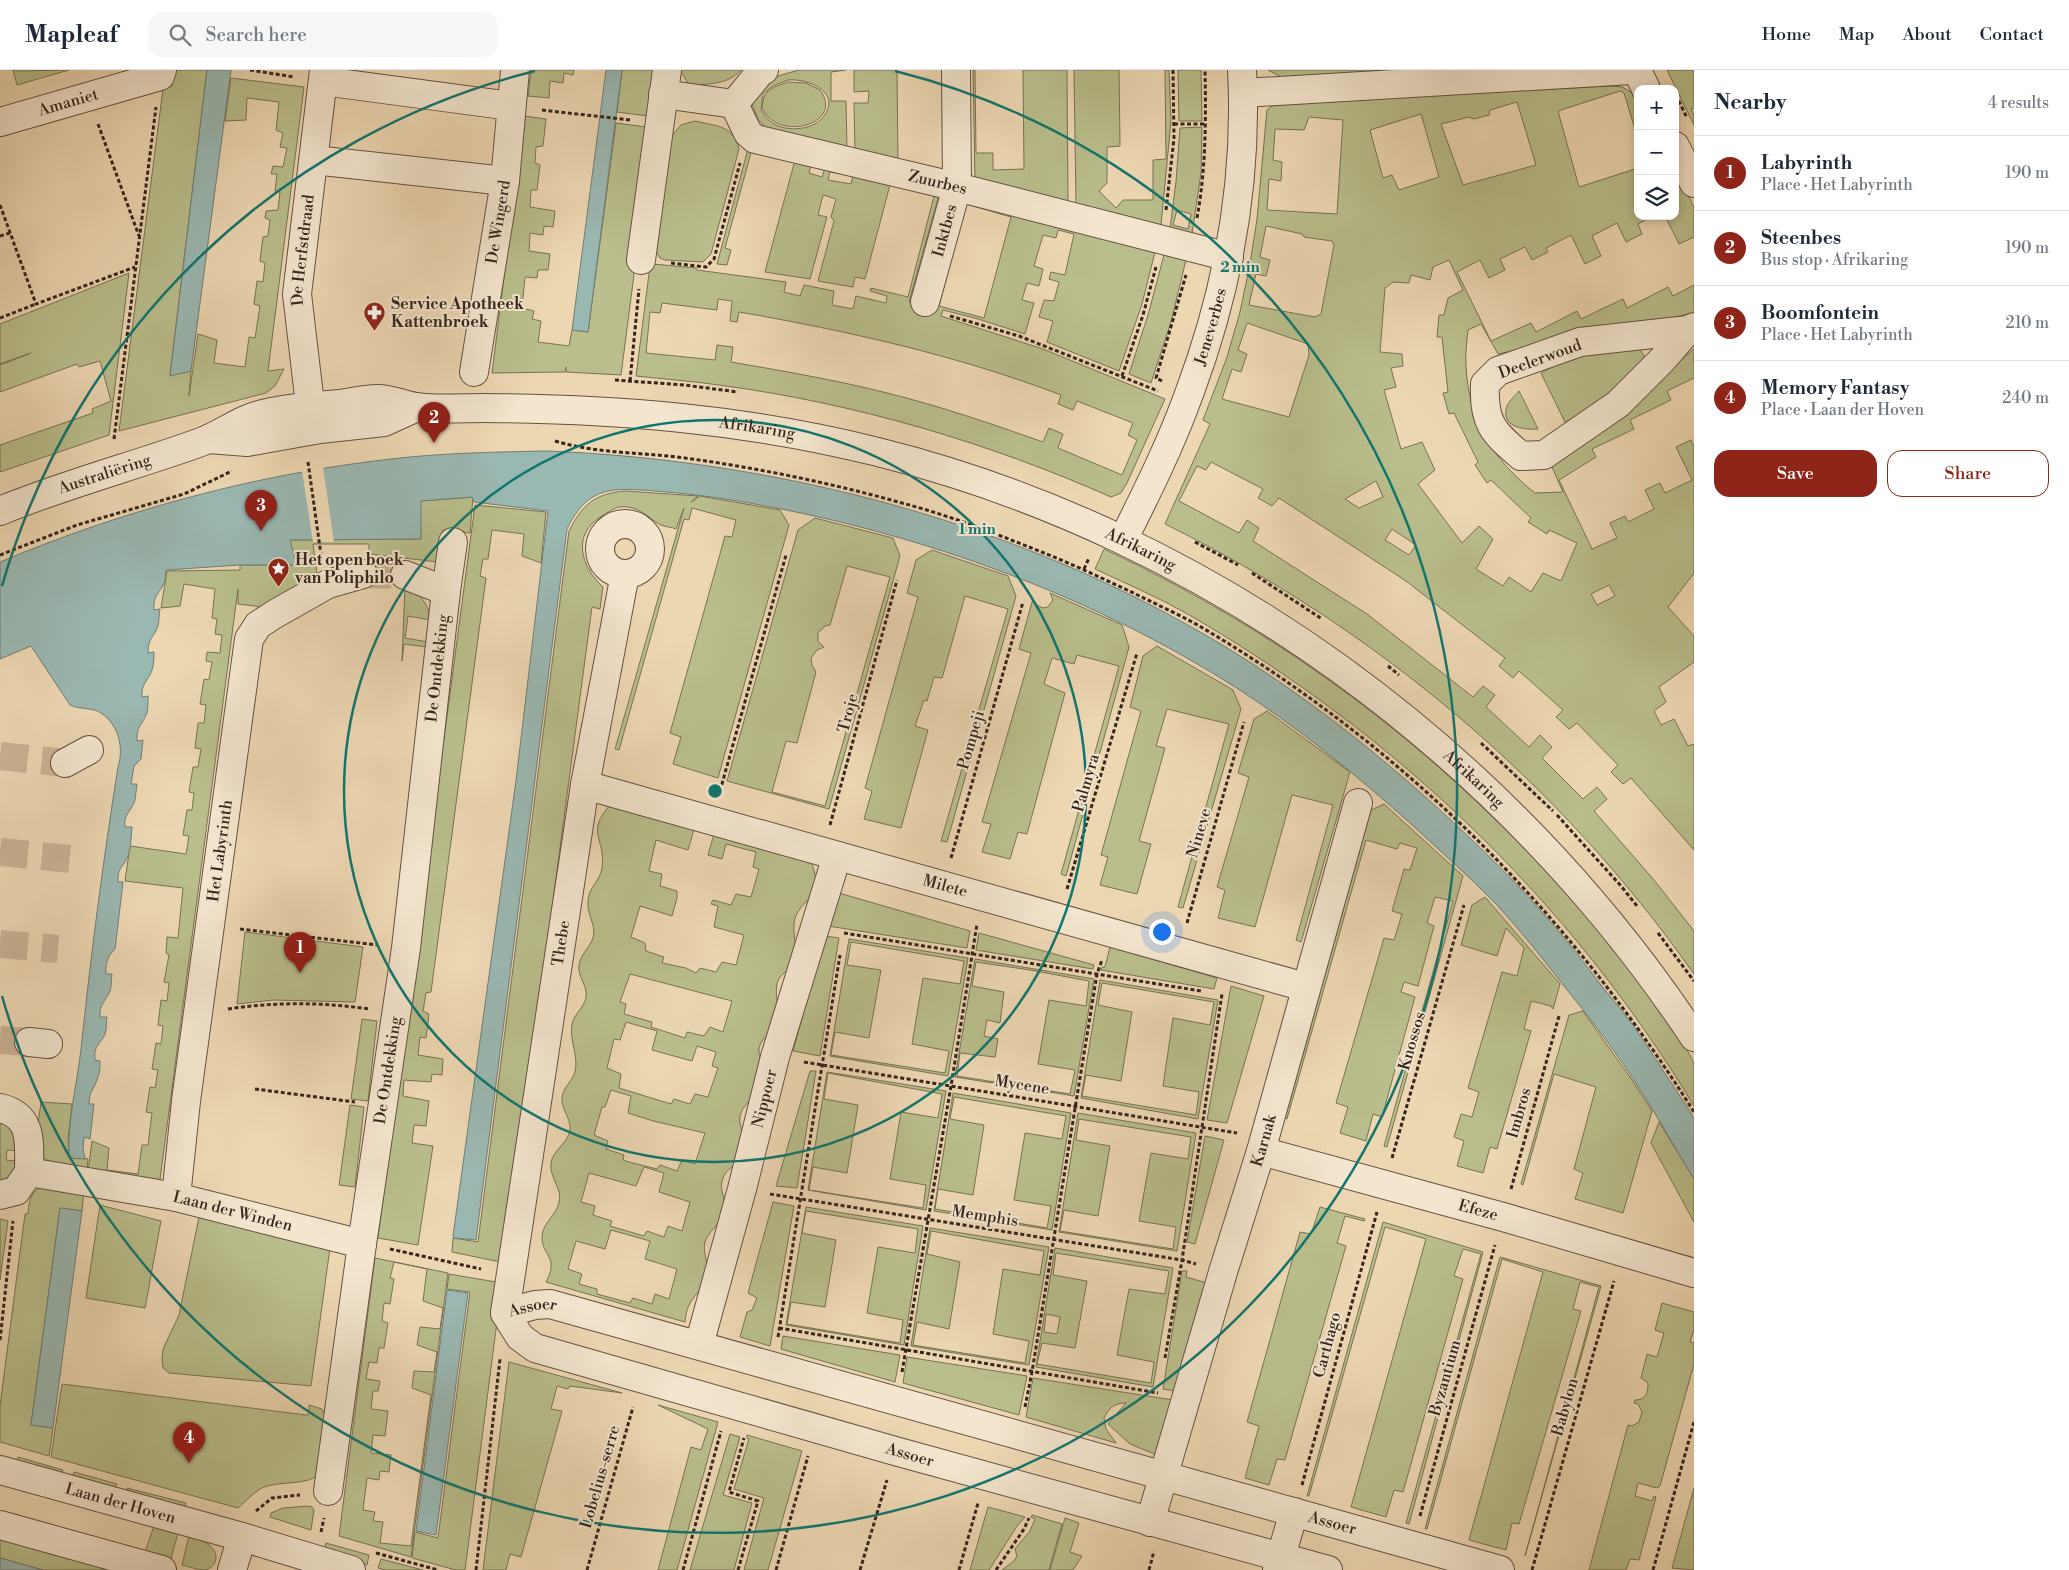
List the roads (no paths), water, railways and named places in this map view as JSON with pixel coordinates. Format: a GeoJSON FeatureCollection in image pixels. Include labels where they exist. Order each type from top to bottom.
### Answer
{"type":"FeatureCollection","features":[{"type":"Feature","properties":{"kind":"street","name":"De Wingerd"},"geometry":{"type":"LineString","coordinates":[[474,372],[505,181],[515,70]]}},
{"type":"Feature","properties":{"kind":"street"},"geometry":{"type":"LineString","coordinates":[[641,260],[665,82],[734,104],[761,71],[764,70]]}},
{"type":"Feature","properties":{"kind":"street","name":"Inktbes"},"geometry":{"type":"LineString","coordinates":[[935,308],[957,187],[956,70]]}},
{"type":"Feature","properties":{"kind":"street"},"geometry":{"type":"LineString","coordinates":[[1243,81],[1632,70]]}},
{"type":"Feature","properties":{"kind":"street"},"geometry":{"type":"LineString","coordinates":[[1637,70],[1644,85]]}},
{"type":"Feature","properties":{"kind":"street","name":"Amaniet"},"geometry":{"type":"LineString","coordinates":[[0,122],[161,73]]}},
{"type":"Feature","properties":{"kind":"street"},"geometry":{"type":"LineString","coordinates":[[324,76],[511,106]]}},
{"type":"Feature","properties":{"kind":"street","name":"De Herfstdraad"},"geometry":{"type":"LineString","coordinates":[[312,418],[297,294],[300,257],[324,76]]}},
{"type":"Feature","properties":{"kind":"street","name":"Jeneverbes"},"geometry":{"type":"LineString","coordinates":[[1123,540],[1158,470],[1189,395],[1211,328],[1230,257],[1241,177],[1243,81]]}},
{"type":"Feature","properties":{"kind":"street","name":"Zuurbes"},"geometry":{"type":"LineString","coordinates":[[734,104],[748,133],[755,139],[957,187],[1230,257]]}},
{"type":"Feature","properties":{"kind":"street"},"geometry":{"type":"LineString","coordinates":[[1683,135],[1694,183]]}},
{"type":"Feature","properties":{"kind":"street"},"geometry":{"type":"LineString","coordinates":[[314,160],[505,181]]}},
{"type":"Feature","properties":{"kind":"street","name":"Deelerwoud"},"geometry":{"type":"LineString","coordinates":[[1691,328],[1618,404],[1544,455],[1521,456],[1490,425],[1484,401],[1485,384],[1498,371],[1580,342],[1691,328]]}},
{"type":"Feature","properties":{"kind":"street","name":"Afrikaring"},"geometry":{"type":"LineString","coordinates":[[312,418],[381,398],[418,407],[627,412],[697,419],[796,434],[879,452],[956,474],[1023,498],[1123,540],[1247,608],[1311,649],[1372,693],[1440,748],[1486,789],[1539,843],[1602,913],[1645,967],[1694,1037]]}},
{"type":"Feature","properties":{"kind":"street","name":"Australiëring"},"geometry":{"type":"LineString","coordinates":[[0,511],[50,492],[209,439],[243,419],[266,413],[312,418]]}},
{"type":"Feature","properties":{"kind":"street","name":"De Ontdekking"},"geometry":{"type":"LineString","coordinates":[[328,1491],[406,948],[453,542]]}},
{"type":"Feature","properties":{"kind":"street","name":"Het Labyrinth"},"geometry":{"type":"LineString","coordinates":[[176,1196],[186,1101],[249,639],[258,625],[282,610],[328,584],[363,574]]}},
{"type":"Feature","properties":{"kind":"street","name":"Thebe"},"geometry":{"type":"LineString","coordinates":[[505,1314],[585,785],[625,574]]}},
{"type":"Feature","properties":{"kind":"street"},"geometry":{"type":"LineString","coordinates":[[405,575],[446,591]]}},
{"type":"Feature","properties":{"kind":"street","name":"Milete"},"geometry":{"type":"LineString","coordinates":[[585,785],[1305,987]]}},
{"type":"Feature","properties":{"kind":"street","name":"Karnak"},"geometry":{"type":"LineString","coordinates":[[1163,1476],[1222,1272],[1263,1145],[1305,987],[1358,803]]}},
{"type":"Feature","properties":{"kind":"street","name":"Nippoer"},"geometry":{"type":"LineString","coordinates":[[699,1345],[830,854]]}},
{"type":"Feature","properties":{"kind":"street"},"geometry":{"type":"LineString","coordinates":[[0,1108],[15,1114],[29,1133],[15,1186]]}},
{"type":"Feature","properties":{"kind":"street","name":"Efeze"},"geometry":{"type":"LineString","coordinates":[[1263,1145],[1385,1185],[1694,1272]]}},
{"type":"Feature","properties":{"kind":"street","name":"Laan der Winden"},"geometry":{"type":"LineString","coordinates":[[15,1186],[176,1196],[362,1244]]}},
{"type":"Feature","properties":{"kind":"street","name":"Assoer"},"geometry":{"type":"LineString","coordinates":[[1328,1570],[1279,1564],[1150,1522],[536,1348],[520,1337],[505,1314],[535,1305],[550,1304],[1500,1570]]}},
{"type":"Feature","properties":{"kind":"street","name":"Laan der Hoven"},"geometry":{"type":"LineString","coordinates":[[0,1470],[242,1537],[351,1570]]}},
{"type":"Feature","properties":{"kind":"street"},"geometry":{"type":"LineString","coordinates":[[1150,1522],[1163,1476]]}},
{"type":"Feature","properties":{"kind":"street"},"geometry":{"type":"LineString","coordinates":[[1279,1564],[1294,1512]]}},
{"type":"Feature","properties":{"kind":"street"},"geometry":{"type":"LineString","coordinates":[[0,1525],[162,1570]]}},
{"type":"Feature","properties":{"kind":"street"},"geometry":{"type":"LineString","coordinates":[[232,1570],[242,1537]]}},
{"type":"Feature","properties":{"kind":"water"},"geometry":{"type":"Polygon","coordinates":[[[207,70],[231,70],[191,371],[170,376],[207,70]]]}},
{"type":"Feature","properties":{"kind":"water"},"geometry":{"type":"Polygon","coordinates":[[[606,70],[622,70],[588,332],[572,330],[606,70]]]}},
{"type":"Feature","properties":{"kind":"water"},"geometry":{"type":"Polygon","coordinates":[[[546,451],[634,457],[723,468],[811,484],[897,506],[983,533],[1066,565],[1147,603],[1252,663],[1332,720],[1408,781],[1496,863],[1555,927],[1632,1024],[1691,1113],[1694,1121],[1694,1179],[1648,1102],[1615,1052],[1537,952],[1497,905],[1410,823],[1346,768],[1279,716],[1232,685],[1174,651],[1115,620],[1054,592],[928,546],[798,512],[713,497],[626,489],[603,492],[593,497],[575,515],[567,529],[476,1240],[454,1238],[453,1236],[516,781],[548,511],[474,502],[472,497],[421,501],[421,539],[290,540],[297,565],[240,565],[166,570],[165,581],[156,597],[154,605],[154,610],[160,609],[158,626],[148,648],[148,653],[154,652],[153,666],[142,692],[142,697],[148,696],[148,709],[137,736],[137,741],[143,740],[141,759],[134,766],[131,784],[137,784],[135,800],[126,816],[125,823],[125,827],[132,827],[131,842],[128,856],[118,877],[118,882],[123,882],[115,949],[109,957],[106,967],[106,974],[112,974],[111,987],[100,1013],[100,1017],[107,1017],[106,1028],[105,1034],[95,1051],[95,1060],[100,1061],[100,1067],[97,1081],[89,1100],[89,1104],[94,1104],[90,1139],[84,1137],[85,1159],[69,1158],[71,1117],[102,872],[120,760],[120,745],[116,730],[101,713],[70,705],[31,646],[0,659],[0,562],[95,526],[241,484],[341,466],[410,457],[546,451]]]}},
{"type":"Feature","properties":{"kind":"water"},"geometry":{"type":"Polygon","coordinates":[[[60,1208],[82,1211],[53,1428],[31,1425],[60,1208]]]}},
{"type":"Feature","properties":{"kind":"water"},"geometry":{"type":"Polygon","coordinates":[[[447,1290],[468,1293],[436,1535],[416,1531],[447,1290]]]}},
{"type":"Feature","properties":{"kind":"water"},"geometry":{"type":"Polygon","coordinates":[[[0,1558],[43,1570],[0,1570],[0,1558]]]}},
{"type":"Feature","properties":{"kind":"tunnel"},"geometry":{"type":"LineString","coordinates":[[363,574],[405,575]]}},
{"type":"Feature","properties":{"kind":"tunnel"},"geometry":{"type":"LineString","coordinates":[[0,756],[65,763]]}},
{"type":"Feature","properties":{"kind":"tunnel"},"geometry":{"type":"LineString","coordinates":[[0,852],[70,859]]}},
{"type":"Feature","properties":{"kind":"tunnel"},"geometry":{"type":"LineString","coordinates":[[0,944],[58,949]]}},
{"type":"Feature","properties":{"kind":"tunnel"},"geometry":{"type":"LineString","coordinates":[[0,1040],[29,1042]]}},
{"type":"Feature","properties":{"kind":"place","name":"Service Apotheek Kattenbroek"},"geometry":{"type":"Point","coordinates":[375,332]}},
{"type":"Feature","properties":{"kind":"place","name":"Steenbes"},"geometry":{"type":"Point","coordinates":[434,443]}},
{"type":"Feature","properties":{"kind":"place","name":"Boomfontein"},"geometry":{"type":"Point","coordinates":[261,531]}},
{"type":"Feature","properties":{"kind":"place","name":"Het open boek van Poliphilo"},"geometry":{"type":"Point","coordinates":[279,588]}},
{"type":"Feature","properties":{"kind":"place","name":"Labyrinth"},"geometry":{"type":"Point","coordinates":[300,973]}},
{"type":"Feature","properties":{"kind":"place","name":"Memory Fantasy"},"geometry":{"type":"Point","coordinates":[189,1463]}}]}
